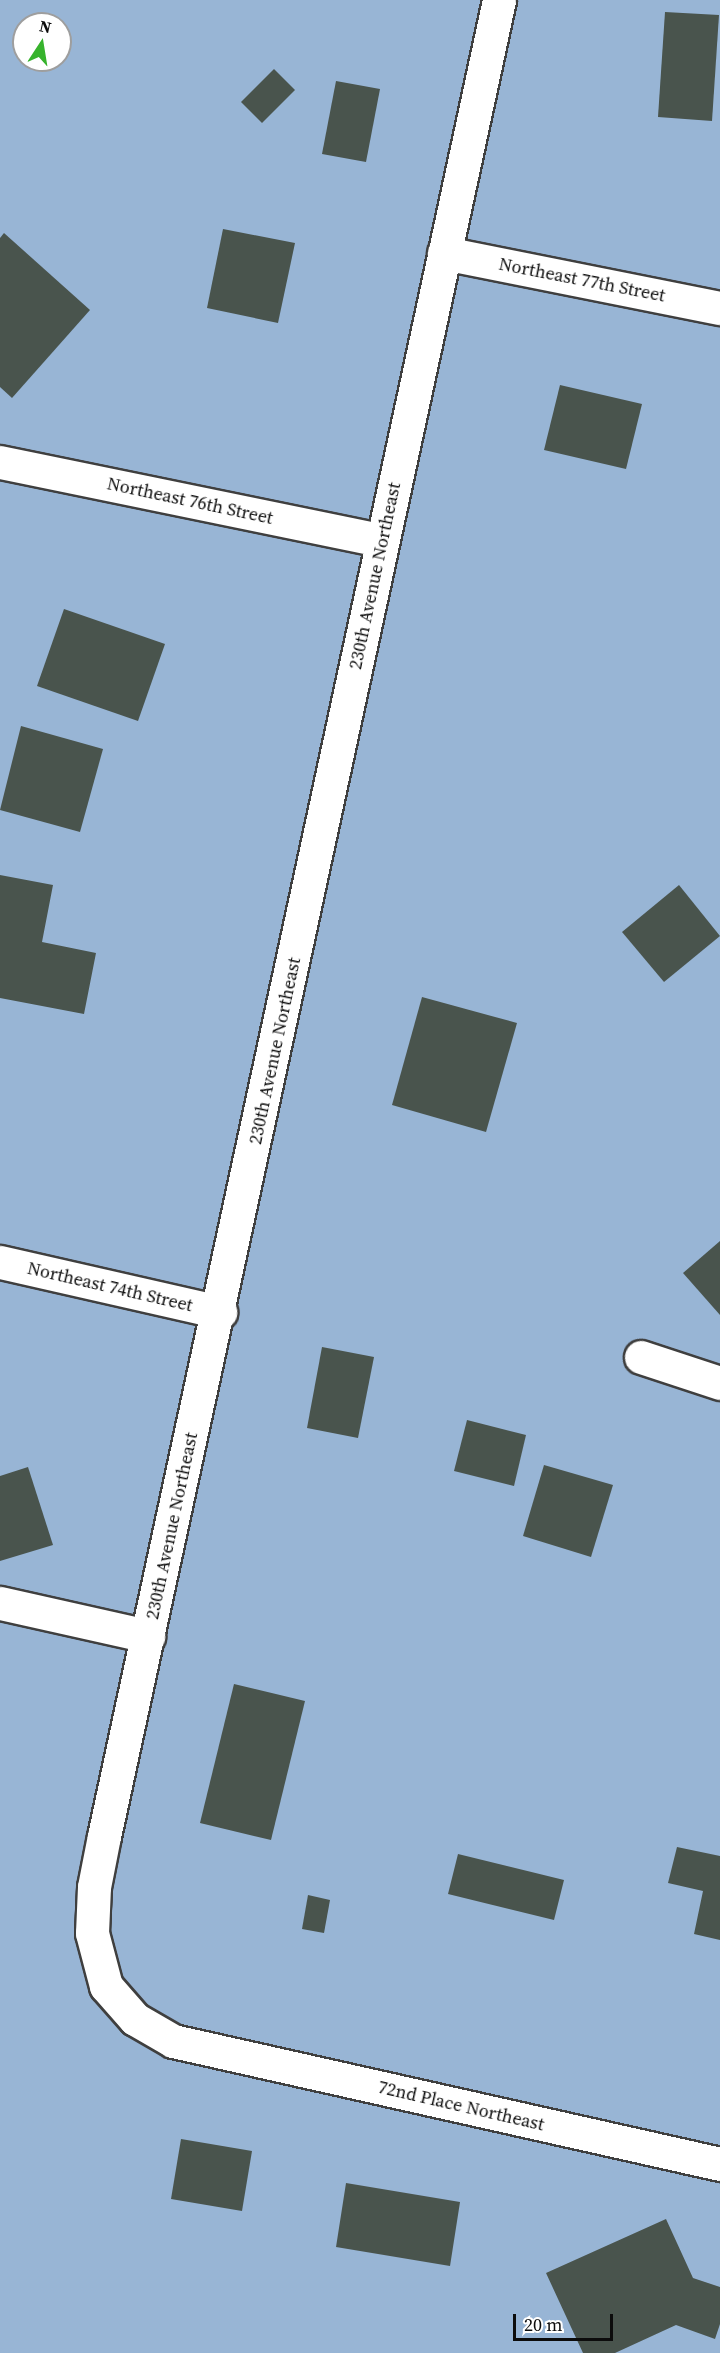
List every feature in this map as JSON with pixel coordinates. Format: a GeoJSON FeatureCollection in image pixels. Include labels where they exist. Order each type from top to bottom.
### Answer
{"type":"FeatureCollection","features":[{"type":"Feature","properties":{"kind":"street","name":"230th Avenue Northeast"},"geometry":{"type":"LineString","coordinates":[[203,2049],[173,2041],[135,2019],[106,1986],[92,1933],[94,1887],[220,1312],[380,540],[499,0]]}},
{"type":"Feature","properties":{"kind":"street","name":"Northeast 77th Street"},"geometry":{"type":"LineString","coordinates":[[444,253],[720,308]]}},
{"type":"Feature","properties":{"kind":"street","name":"Northeast 76th Street"},"geometry":{"type":"LineString","coordinates":[[0,462],[380,540]]}},
{"type":"Feature","properties":{"kind":"street","name":"Northeast 74th Street"},"geometry":{"type":"LineString","coordinates":[[0,1262],[220,1312]]}},
{"type":"Feature","properties":{"kind":"street"},"geometry":{"type":"LineString","coordinates":[[641,1357],[720,1383]]}},
{"type":"Feature","properties":{"kind":"street"},"geometry":{"type":"LineString","coordinates":[[0,1603],[148,1636]]}},
{"type":"Feature","properties":{"kind":"street","name":"72nd Place Northeast"},"geometry":{"type":"LineString","coordinates":[[203,2049],[720,2164]]}},
{"type":"Feature","properties":{"kind":"shaded area"},"geometry":{"type":"Polygon","coordinates":[[[0,0],[720,0],[720,2353],[0,2353],[0,0]]]}},
{"type":"Feature","properties":{"kind":"building"},"geometry":{"type":"Polygon","coordinates":[[[665,12],[719,15],[712,121],[658,117],[665,12]]]}},
{"type":"Feature","properties":{"kind":"building"},"geometry":{"type":"Polygon","coordinates":[[[274,69],[295,90],[262,123],[241,102],[274,69]]]}},
{"type":"Feature","properties":{"kind":"building"},"geometry":{"type":"Polygon","coordinates":[[[336,81],[380,89],[366,162],[322,154],[336,81]]]}},
{"type":"Feature","properties":{"kind":"building"},"geometry":{"type":"Polygon","coordinates":[[[223,229],[295,243],[278,323],[207,308],[223,229]]]}},
{"type":"Feature","properties":{"kind":"building"},"geometry":{"type":"Polygon","coordinates":[[[4,233],[90,310],[12,398],[0,387],[0,238],[4,233]]]}},
{"type":"Feature","properties":{"kind":"building"},"geometry":{"type":"Polygon","coordinates":[[[560,385],[642,404],[626,469],[544,450],[560,385]]]}},
{"type":"Feature","properties":{"kind":"building"},"geometry":{"type":"Polygon","coordinates":[[[64,609],[165,644],[138,721],[37,686],[64,609]]]}},
{"type":"Feature","properties":{"kind":"building"},"geometry":{"type":"Polygon","coordinates":[[[21,726],[103,749],[80,832],[0,810],[21,726]]]}},
{"type":"Feature","properties":{"kind":"building"},"geometry":{"type":"Polygon","coordinates":[[[0,875],[53,885],[42,942],[96,953],[84,1014],[0,998],[0,875]]]}},
{"type":"Feature","properties":{"kind":"building"},"geometry":{"type":"Polygon","coordinates":[[[679,885],[720,936],[664,982],[622,932],[679,885]]]}},
{"type":"Feature","properties":{"kind":"building"},"geometry":{"type":"Polygon","coordinates":[[[422,997],[517,1023],[486,1132],[392,1105],[422,997]]]}},
{"type":"Feature","properties":{"kind":"building"},"geometry":{"type":"Polygon","coordinates":[[[720,1241],[720,1315],[683,1273],[720,1241]]]}},
{"type":"Feature","properties":{"kind":"building"},"geometry":{"type":"Polygon","coordinates":[[[322,1347],[374,1357],[358,1438],[307,1428],[322,1347]]]}},
{"type":"Feature","properties":{"kind":"building"},"geometry":{"type":"Polygon","coordinates":[[[467,1420],[526,1435],[514,1486],[454,1471],[467,1420]]]}},
{"type":"Feature","properties":{"kind":"building"},"geometry":{"type":"Polygon","coordinates":[[[544,1465],[613,1485],[591,1557],[523,1536],[544,1465]]]}},
{"type":"Feature","properties":{"kind":"building"},"geometry":{"type":"Polygon","coordinates":[[[28,1467],[53,1545],[0,1561],[0,1476],[28,1467]]]}},
{"type":"Feature","properties":{"kind":"building"},"geometry":{"type":"Polygon","coordinates":[[[234,1684],[305,1701],[271,1840],[200,1823],[234,1684]]]}},
{"type":"Feature","properties":{"kind":"building"},"geometry":{"type":"Polygon","coordinates":[[[677,1847],[720,1856],[720,1940],[694,1934],[703,1891],[668,1883],[677,1847]]]}},
{"type":"Feature","properties":{"kind":"building"},"geometry":{"type":"Polygon","coordinates":[[[458,1854],[564,1880],[554,1920],[448,1894],[458,1854]]]}},
{"type":"Feature","properties":{"kind":"building"},"geometry":{"type":"Polygon","coordinates":[[[308,1895],[330,1900],[324,1933],[302,1929],[308,1895]]]}},
{"type":"Feature","properties":{"kind":"building"},"geometry":{"type":"Polygon","coordinates":[[[181,2139],[252,2151],[242,2211],[171,2199],[181,2139]]]}},
{"type":"Feature","properties":{"kind":"building"},"geometry":{"type":"Polygon","coordinates":[[[346,2183],[460,2202],[450,2266],[336,2247],[346,2183]]]}},
{"type":"Feature","properties":{"kind":"building"},"geometry":{"type":"Polygon","coordinates":[[[666,2219],[693,2278],[720,2287],[720,2324],[715,2339],[676,2325],[615,2353],[583,2353],[546,2273],[666,2219]]]}}]}
